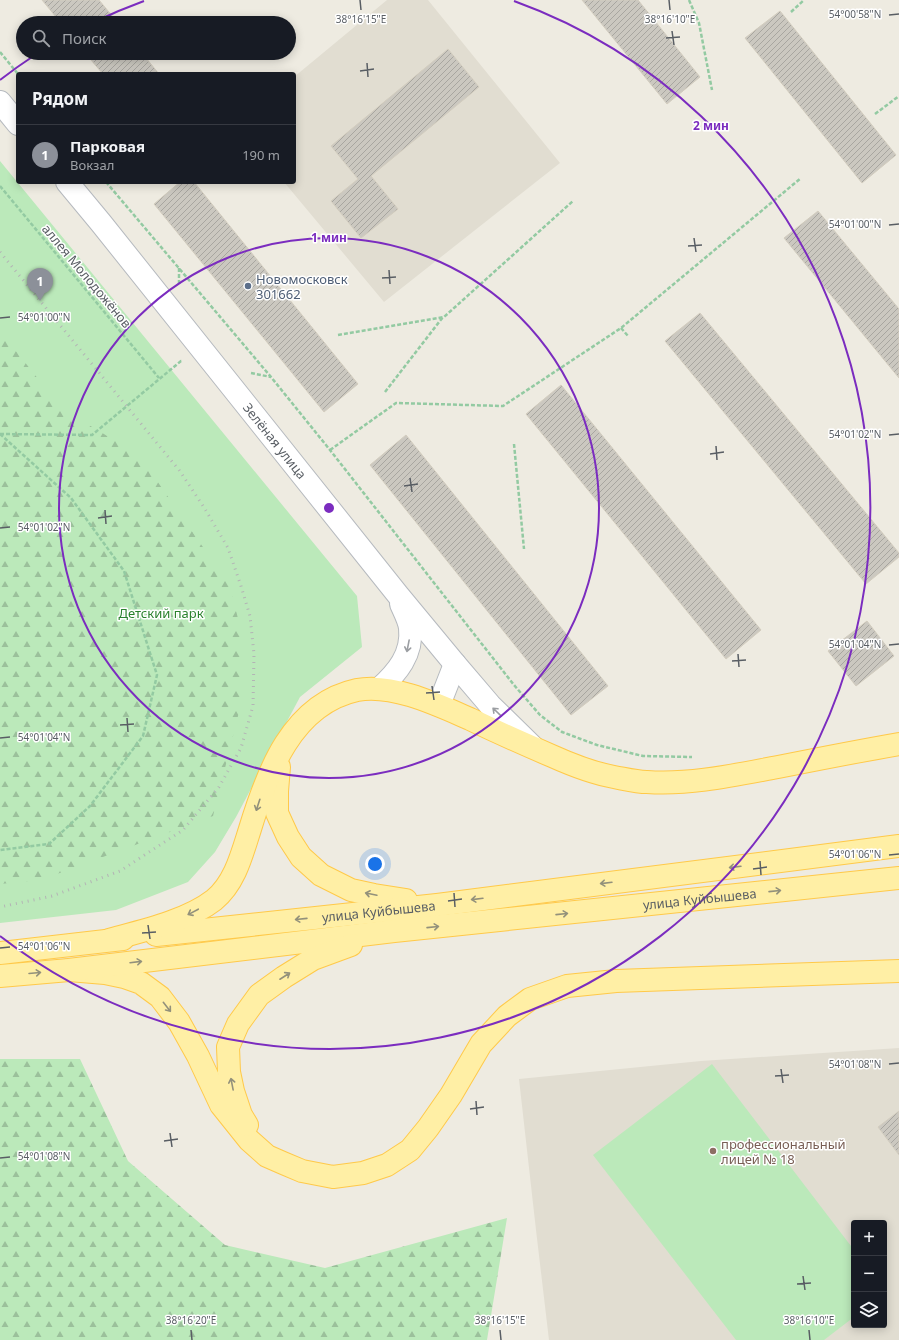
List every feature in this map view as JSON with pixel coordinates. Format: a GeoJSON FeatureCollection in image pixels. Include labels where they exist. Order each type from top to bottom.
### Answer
{"type":"FeatureCollection","features":[{"type":"Feature","properties":{"kind":"main road"},"geometry":{"type":"LineString","coordinates":[[109,940],[165,924],[190,914],[215,899],[232,879],[242,855],[264,785],[285,744],[299,725],[322,705],[341,695],[359,690],[379,689],[403,693],[439,705],[583,769],[612,777],[647,782],[685,782],[717,778],[899,744]]}},
{"type":"Feature","properties":{"kind":"main road"},"geometry":{"type":"LineString","coordinates":[[285,744],[279,768],[277,813],[288,837],[301,857],[321,875],[351,890],[437,905]]}},
{"type":"Feature","properties":{"kind":"main road","name":"улица Куйбышева"},"geometry":{"type":"LineString","coordinates":[[0,953],[437,905],[899,846]]}},
{"type":"Feature","properties":{"kind":"main road","name":"улица Куйбышева"},"geometry":{"type":"LineString","coordinates":[[0,976],[69,970],[394,931],[899,878]]}},
{"type":"Feature","properties":{"kind":"main road"},"geometry":{"type":"LineString","coordinates":[[267,1156],[241,1114],[233,1091],[229,1072],[228,1047],[238,1024],[259,995],[313,959],[335,950],[394,931]]}},
{"type":"Feature","properties":{"kind":"main road"},"geometry":{"type":"LineString","coordinates":[[69,970],[105,973],[124,977],[141,983],[160,997],[179,1022],[221,1104],[249,1140],[267,1156],[302,1171],[333,1177],[363,1173],[387,1165],[410,1150],[428,1128],[481,1044],[507,1016],[530,999],[567,986],[616,981],[899,970]]}},
{"type":"Feature","properties":{"kind":"street"},"geometry":{"type":"LineString","coordinates":[[0,102],[16,122]]}},
{"type":"Feature","properties":{"kind":"street","name":"Зелёная улица"},"geometry":{"type":"LineString","coordinates":[[69,184],[111,235],[398,596],[490,705],[536,749]]}},
{"type":"Feature","properties":{"kind":"street"},"geometry":{"type":"LineString","coordinates":[[379,689],[401,667],[408,648],[410,628],[398,596]]}},
{"type":"Feature","properties":{"kind":"street"},"geometry":{"type":"LineString","coordinates":[[439,705],[455,664]]}},
{"type":"Feature","properties":{"kind":"path"},"geometry":{"type":"LineString","coordinates":[[689,0],[699,23],[712,90]]}},
{"type":"Feature","properties":{"kind":"path"},"geometry":{"type":"LineString","coordinates":[[791,12],[804,0]]}},
{"type":"Feature","properties":{"kind":"path"},"geometry":{"type":"LineString","coordinates":[[0,52],[16,72]]}},
{"type":"Feature","properties":{"kind":"path"},"geometry":{"type":"LineString","coordinates":[[875,114],[899,96]]}},
{"type":"Feature","properties":{"kind":"path"},"geometry":{"type":"LineString","coordinates":[[330,450],[396,403],[503,406],[621,328],[801,178]]}},
{"type":"Feature","properties":{"kind":"path"},"geometry":{"type":"LineString","coordinates":[[108,184],[243,342],[330,450],[514,685],[540,715],[562,732],[597,745],[642,756],[693,757]]}},
{"type":"Feature","properties":{"kind":"path","name":"аллея Молодожёнов"},"geometry":{"type":"LineString","coordinates":[[0,186],[159,378]]}},
{"type":"Feature","properties":{"kind":"path"},"geometry":{"type":"LineString","coordinates":[[385,392],[444,317],[573,201]]}},
{"type":"Feature","properties":{"kind":"path"},"geometry":{"type":"LineString","coordinates":[[338,335],[444,317]]}},
{"type":"Feature","properties":{"kind":"path"},"geometry":{"type":"LineString","coordinates":[[621,328],[628,336]]}},
{"type":"Feature","properties":{"kind":"path"},"geometry":{"type":"LineString","coordinates":[[0,850],[49,844],[90,806],[143,736],[157,675],[124,571],[71,498],[0,434],[92,435],[181,361]]}},
{"type":"Feature","properties":{"kind":"path"},"geometry":{"type":"LineString","coordinates":[[514,444],[524,549]]}},
{"type":"Feature","properties":{"kind":"shaded area"},"geometry":{"type":"Polygon","coordinates":[[[387,0],[428,0],[560,163],[384,302],[286,184],[296,184],[296,75],[387,0]]]}},
{"type":"Feature","properties":{"kind":"shaded area","name":"профессиональный лицей № 18"},"geometry":{"type":"Polygon","coordinates":[[[899,1048],[899,1340],[549,1340],[519,1079],[701,1061],[899,1048]]]}},
{"type":"Feature","properties":{"kind":"green space","name":"Детский парк"},"geometry":{"type":"Polygon","coordinates":[[[0,161],[16,180],[16,184],[19,184],[357,596],[362,647],[300,697],[236,817],[215,852],[188,882],[116,910],[0,923],[0,161]]]}},
{"type":"Feature","properties":{"kind":"green space"},"geometry":{"type":"Polygon","coordinates":[[[0,331],[62,409],[139,455],[230,586],[242,635],[240,708],[213,816],[41,880],[0,884],[0,331]]]}},
{"type":"Feature","properties":{"kind":"green space"},"geometry":{"type":"Polygon","coordinates":[[[0,1059],[80,1059],[128,1161],[225,1245],[325,1268],[507,1218],[487,1340],[0,1340],[0,1059]]]}},
{"type":"Feature","properties":{"kind":"green space"},"geometry":{"type":"Polygon","coordinates":[[[712,1064],[851,1246],[851,1319],[824,1340],[736,1340],[593,1155],[712,1064]]]}},
{"type":"Feature","properties":{"kind":"building"},"geometry":{"type":"Polygon","coordinates":[[[42,0],[99,0],[112,16],[55,16],[42,0]]]}},
{"type":"Feature","properties":{"kind":"building"},"geometry":{"type":"Polygon","coordinates":[[[582,0],[638,0],[700,77],[667,104],[582,0]]]}},
{"type":"Feature","properties":{"kind":"building"},"geometry":{"type":"Polygon","coordinates":[[[780,11],[896,155],[862,183],[745,38],[780,11]]]}},
{"type":"Feature","properties":{"kind":"building"},"geometry":{"type":"Polygon","coordinates":[[[448,49],[479,87],[371,176],[398,209],[361,238],[331,201],[358,179],[331,146],[448,49]]]}},
{"type":"Feature","properties":{"kind":"building"},"geometry":{"type":"Polygon","coordinates":[[[91,60],[148,60],[157,72],[101,72],[91,60]]]}},
{"type":"Feature","properties":{"kind":"building"},"geometry":{"type":"Polygon","coordinates":[[[178,184],[196,184],[358,384],[324,412],[154,204],[178,184]]]}},
{"type":"Feature","properties":{"kind":"building"},"geometry":{"type":"Polygon","coordinates":[[[818,211],[899,309],[899,378],[784,238],[818,211]]]}},
{"type":"Feature","properties":{"kind":"building"},"geometry":{"type":"Polygon","coordinates":[[[700,313],[899,553],[899,557],[866,584],[665,341],[700,313]]]}},
{"type":"Feature","properties":{"kind":"building"},"geometry":{"type":"Polygon","coordinates":[[[561,385],[761,630],[726,659],[526,414],[561,385]]]}},
{"type":"Feature","properties":{"kind":"building"},"geometry":{"type":"Polygon","coordinates":[[[406,435],[608,686],[571,715],[370,465],[406,435]]]}},
{"type":"Feature","properties":{"kind":"building"},"geometry":{"type":"Polygon","coordinates":[[[867,621],[894,656],[856,686],[828,651],[867,621]]]}},
{"type":"Feature","properties":{"kind":"building"},"geometry":{"type":"Polygon","coordinates":[[[899,1111],[899,1155],[878,1127],[899,1111]]]}},
{"type":"Feature","properties":{"kind":"railway"},"geometry":{"type":"LineString","coordinates":[[0,252],[179,470],[205,509],[228,548],[241,586],[250,616],[254,654],[253,706],[241,748],[219,787],[183,830],[120,871],[52,896],[0,907]]}},
{"type":"Feature","properties":{"kind":"place","name":"Новомосковск 301662"},"geometry":{"type":"Point","coordinates":[248,286]}},
{"type":"Feature","properties":{"kind":"place","name":"Парковая"},"geometry":{"type":"Point","coordinates":[40,301]}},
{"type":"Feature","properties":{"kind":"place","name":"профессиональный лицей № 18"},"geometry":{"type":"Point","coordinates":[713,1151]}}]}
